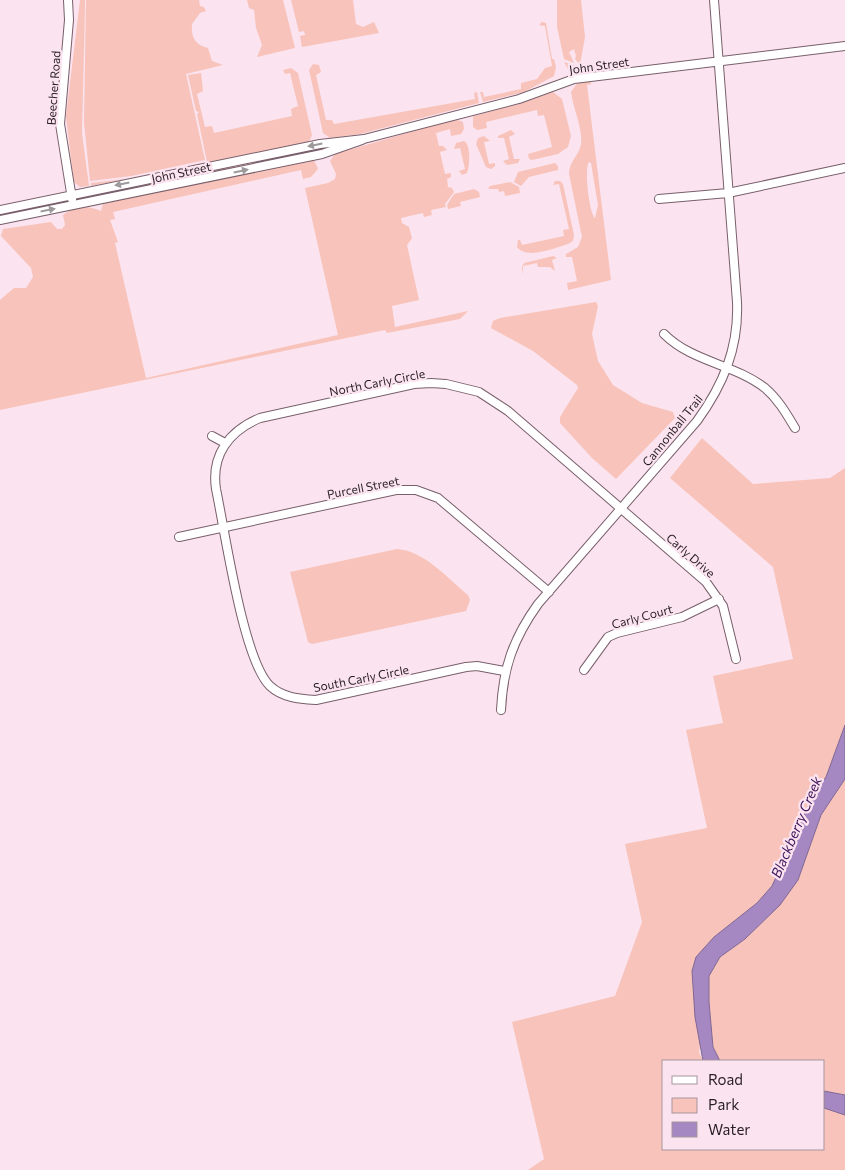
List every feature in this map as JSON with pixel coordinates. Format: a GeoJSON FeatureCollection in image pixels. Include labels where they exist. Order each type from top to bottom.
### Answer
{"type":"FeatureCollection","features":[{"type":"Feature","properties":{"kind":"street","name":"Beecher Road"},"geometry":{"type":"LineString","coordinates":[[68,0],[69,20],[60,124],[74,205]]}},
{"type":"Feature","properties":{"kind":"street","name":"Cannonball Trail"},"geometry":{"type":"LineString","coordinates":[[501,710],[504,671],[526,621],[697,421],[714,396],[727,368],[734,346],[738,318],[714,0]]}},
{"type":"Feature","properties":{"kind":"street","name":"John Street"},"geometry":{"type":"LineString","coordinates":[[0,210],[320,144],[364,139],[519,99],[574,79],[845,46]]}},
{"type":"Feature","properties":{"kind":"street","name":"John Street"},"geometry":{"type":"LineString","coordinates":[[0,220],[322,154],[355,144],[364,139]]}},
{"type":"Feature","properties":{"kind":"street"},"geometry":{"type":"LineString","coordinates":[[659,199],[728,193],[845,168]]}},
{"type":"Feature","properties":{"kind":"street"},"geometry":{"type":"LineString","coordinates":[[664,334],[686,352],[755,381],[768,391],[785,410],[795,428]]}},
{"type":"Feature","properties":{"kind":"street","name":"North Carly Circle"},"geometry":{"type":"LineString","coordinates":[[224,528],[214,481],[218,457],[225,443],[240,428],[260,418],[414,384],[446,384],[479,392],[508,411],[621,509]]}},
{"type":"Feature","properties":{"kind":"street"},"geometry":{"type":"LineString","coordinates":[[212,436],[225,443]]}},
{"type":"Feature","properties":{"kind":"street","name":"Purcell Street"},"geometry":{"type":"LineString","coordinates":[[179,537],[396,490],[417,491],[438,498],[448,505],[549,592]]}},
{"type":"Feature","properties":{"kind":"street","name":"Carly Drive"},"geometry":{"type":"LineString","coordinates":[[621,509],[706,582],[719,599],[727,616],[736,659]]}},
{"type":"Feature","properties":{"kind":"street","name":"South Carly Circle"},"geometry":{"type":"LineString","coordinates":[[224,528],[250,649],[262,676],[269,685],[283,695],[316,700],[466,667],[477,666],[504,671]]}},
{"type":"Feature","properties":{"kind":"street","name":"Carly Court"},"geometry":{"type":"LineString","coordinates":[[584,670],[608,637],[616,633],[672,620],[719,599]]}},
{"type":"Feature","properties":{"kind":"green space"},"geometry":{"type":"Polygon","coordinates":[[[80,0],[85,0],[82,133],[89,186],[80,187],[74,182],[66,116],[80,0]]]}},
{"type":"Feature","properties":{"kind":"green space"},"geometry":{"type":"Polygon","coordinates":[[[86,0],[199,0],[200,6],[204,7],[206,11],[200,13],[192,24],[193,37],[197,43],[208,48],[212,61],[223,65],[186,74],[205,160],[131,176],[90,181],[84,123],[86,0]]]}},
{"type":"Feature","properties":{"kind":"green space"},"geometry":{"type":"Polygon","coordinates":[[[247,0],[283,0],[295,48],[257,57],[262,45],[256,28],[254,10],[249,8],[247,0]]]}},
{"type":"Feature","properties":{"kind":"green space"},"geometry":{"type":"Polygon","coordinates":[[[291,0],[353,0],[356,24],[363,27],[374,22],[379,33],[302,47],[300,36],[305,35],[304,31],[299,32],[291,0]]]}},
{"type":"Feature","properties":{"kind":"green space"},"geometry":{"type":"Polygon","coordinates":[[[557,0],[581,0],[585,37],[580,65],[575,59],[574,49],[569,52],[574,63],[564,59],[557,27],[557,0]]]}},
{"type":"Feature","properties":{"kind":"green space"},"geometry":{"type":"Polygon","coordinates":[[[542,22],[546,23],[552,59],[554,59],[556,67],[554,76],[524,92],[483,102],[480,92],[483,92],[484,97],[521,89],[521,83],[537,79],[545,68],[552,66],[545,26],[539,25],[542,22]]]}},
{"type":"Feature","properties":{"kind":"green space"},"geometry":{"type":"Polygon","coordinates":[[[564,62],[583,68],[627,62],[621,67],[576,73],[568,69],[564,62]]]}},
{"type":"Feature","properties":{"kind":"green space"},"geometry":{"type":"Polygon","coordinates":[[[313,64],[319,65],[321,72],[316,75],[326,120],[332,120],[334,124],[475,99],[474,93],[477,92],[479,103],[360,134],[330,138],[323,133],[309,70],[313,64]]]}},
{"type":"Feature","properties":{"kind":"green space"},"geometry":{"type":"Polygon","coordinates":[[[291,68],[298,73],[312,135],[309,142],[91,186],[91,183],[125,179],[207,162],[197,114],[199,112],[196,111],[188,75],[201,73],[203,91],[197,94],[205,127],[212,126],[214,133],[292,116],[291,109],[298,106],[290,73],[285,74],[283,70],[291,68]]]}},
{"type":"Feature","properties":{"kind":"green space"},"geometry":{"type":"Polygon","coordinates":[[[591,80],[591,84],[587,85],[611,280],[568,290],[567,283],[577,281],[572,257],[566,257],[566,254],[578,247],[582,237],[569,174],[569,169],[581,144],[581,132],[571,92],[578,82],[591,80]],[[589,162],[588,166],[587,181],[589,200],[595,218],[598,205],[591,163],[589,162]]]}},
{"type":"Feature","properties":{"kind":"green space"},"geometry":{"type":"Polygon","coordinates":[[[553,92],[562,99],[571,136],[568,147],[558,154],[529,159],[528,154],[552,147],[544,115],[538,116],[537,110],[486,122],[487,128],[477,130],[473,127],[473,116],[553,92]]]}},
{"type":"Feature","properties":{"kind":"green space"},"geometry":{"type":"Polygon","coordinates":[[[455,119],[463,122],[464,129],[461,134],[451,136],[450,129],[436,133],[439,146],[443,146],[447,150],[440,152],[445,174],[451,173],[451,177],[447,179],[448,187],[452,188],[454,192],[445,204],[446,207],[431,210],[432,215],[424,217],[423,213],[401,218],[402,223],[409,227],[412,238],[407,245],[419,300],[392,306],[395,327],[468,311],[460,319],[387,333],[385,330],[0,410],[0,300],[14,288],[26,288],[33,277],[31,268],[1,236],[3,229],[51,222],[57,229],[62,229],[65,225],[63,215],[77,208],[87,207],[101,211],[103,204],[126,197],[314,160],[318,169],[311,177],[303,179],[301,170],[113,212],[115,219],[110,220],[118,242],[115,243],[146,378],[338,335],[305,188],[328,183],[335,179],[336,174],[330,161],[335,154],[455,119]]]}},
{"type":"Feature","properties":{"kind":"green space"},"geometry":{"type":"Polygon","coordinates":[[[511,130],[515,134],[509,137],[514,159],[520,159],[518,163],[507,165],[503,161],[509,159],[504,138],[498,138],[498,136],[511,130]]]}},
{"type":"Feature","properties":{"kind":"green space"},"geometry":{"type":"Polygon","coordinates":[[[484,136],[490,141],[484,142],[489,164],[495,163],[495,166],[491,169],[486,167],[476,144],[478,138],[484,136]]]}},
{"type":"Feature","properties":{"kind":"green space"},"geometry":{"type":"Polygon","coordinates":[[[464,141],[469,151],[469,165],[467,173],[462,175],[459,171],[465,169],[460,148],[454,149],[456,143],[464,141]]]}},
{"type":"Feature","properties":{"kind":"green space"},"geometry":{"type":"Polygon","coordinates":[[[306,151],[306,154],[141,187],[141,184],[306,151]]]}},
{"type":"Feature","properties":{"kind":"green space"},"geometry":{"type":"Polygon","coordinates":[[[555,163],[558,166],[558,170],[529,177],[521,186],[514,182],[518,172],[555,163]]]}},
{"type":"Feature","properties":{"kind":"green space"},"geometry":{"type":"Polygon","coordinates":[[[555,181],[560,181],[563,184],[574,235],[573,241],[541,252],[527,253],[521,251],[517,247],[518,240],[520,240],[522,245],[564,236],[563,230],[569,229],[559,184],[553,185],[555,181]]]}},
{"type":"Feature","properties":{"kind":"green space"},"geometry":{"type":"Polygon","coordinates":[[[510,182],[519,187],[520,193],[505,196],[504,191],[499,192],[498,189],[488,189],[490,186],[510,182]]]}},
{"type":"Feature","properties":{"kind":"green space"},"geometry":{"type":"Polygon","coordinates":[[[474,189],[479,192],[480,197],[460,202],[461,206],[448,209],[447,205],[454,194],[474,189]]]}},
{"type":"Feature","properties":{"kind":"green space"},"geometry":{"type":"Polygon","coordinates":[[[553,256],[557,258],[552,260],[555,271],[550,267],[538,267],[537,263],[523,266],[523,275],[522,267],[524,263],[553,256]]]}},
{"type":"Feature","properties":{"kind":"green space"},"geometry":{"type":"Polygon","coordinates":[[[596,302],[598,306],[592,334],[598,361],[613,385],[642,403],[673,412],[675,418],[616,479],[592,458],[560,423],[560,417],[578,388],[577,385],[533,351],[491,328],[493,321],[500,318],[596,302]]]}},
{"type":"Feature","properties":{"kind":"green space"},"geometry":{"type":"Polygon","coordinates":[[[702,438],[753,484],[830,478],[845,468],[845,725],[826,777],[813,795],[772,886],[757,903],[714,937],[699,1052],[703,1060],[662,1060],[662,1150],[825,1150],[825,1108],[845,1115],[845,1170],[528,1170],[544,1159],[512,1022],[615,996],[642,922],[625,844],[707,828],[686,730],[723,723],[713,676],[793,659],[773,567],[670,478],[702,438]]]}},
{"type":"Feature","properties":{"kind":"green space"},"geometry":{"type":"Polygon","coordinates":[[[397,549],[407,551],[426,560],[468,595],[470,600],[466,611],[312,644],[308,642],[290,572],[397,549]]]}},
{"type":"Feature","properties":{"kind":"green space"},"geometry":{"type":"Polygon","coordinates":[[[845,779],[845,1095],[825,1091],[825,1060],[720,1060],[713,1047],[709,1002],[709,976],[720,957],[745,939],[780,905],[798,880],[821,815],[845,779]]]}},
{"type":"Feature","properties":{"kind":"water"},"geometry":{"type":"Polygon","coordinates":[[[845,725],[845,779],[821,815],[798,880],[780,905],[745,939],[720,957],[709,976],[713,1047],[720,1060],[703,1060],[695,1017],[692,971],[696,957],[714,937],[757,903],[772,886],[813,795],[826,777],[845,725]]]}},
{"type":"Feature","properties":{"kind":"water"},"geometry":{"type":"Polygon","coordinates":[[[825,1091],[845,1095],[845,1115],[825,1108],[825,1091]]]}},
{"type":"Feature","properties":{"kind":"water label","name":"Blackberry Creek"},"geometry":{"type":"Point","coordinates":[796,827]}}]}
